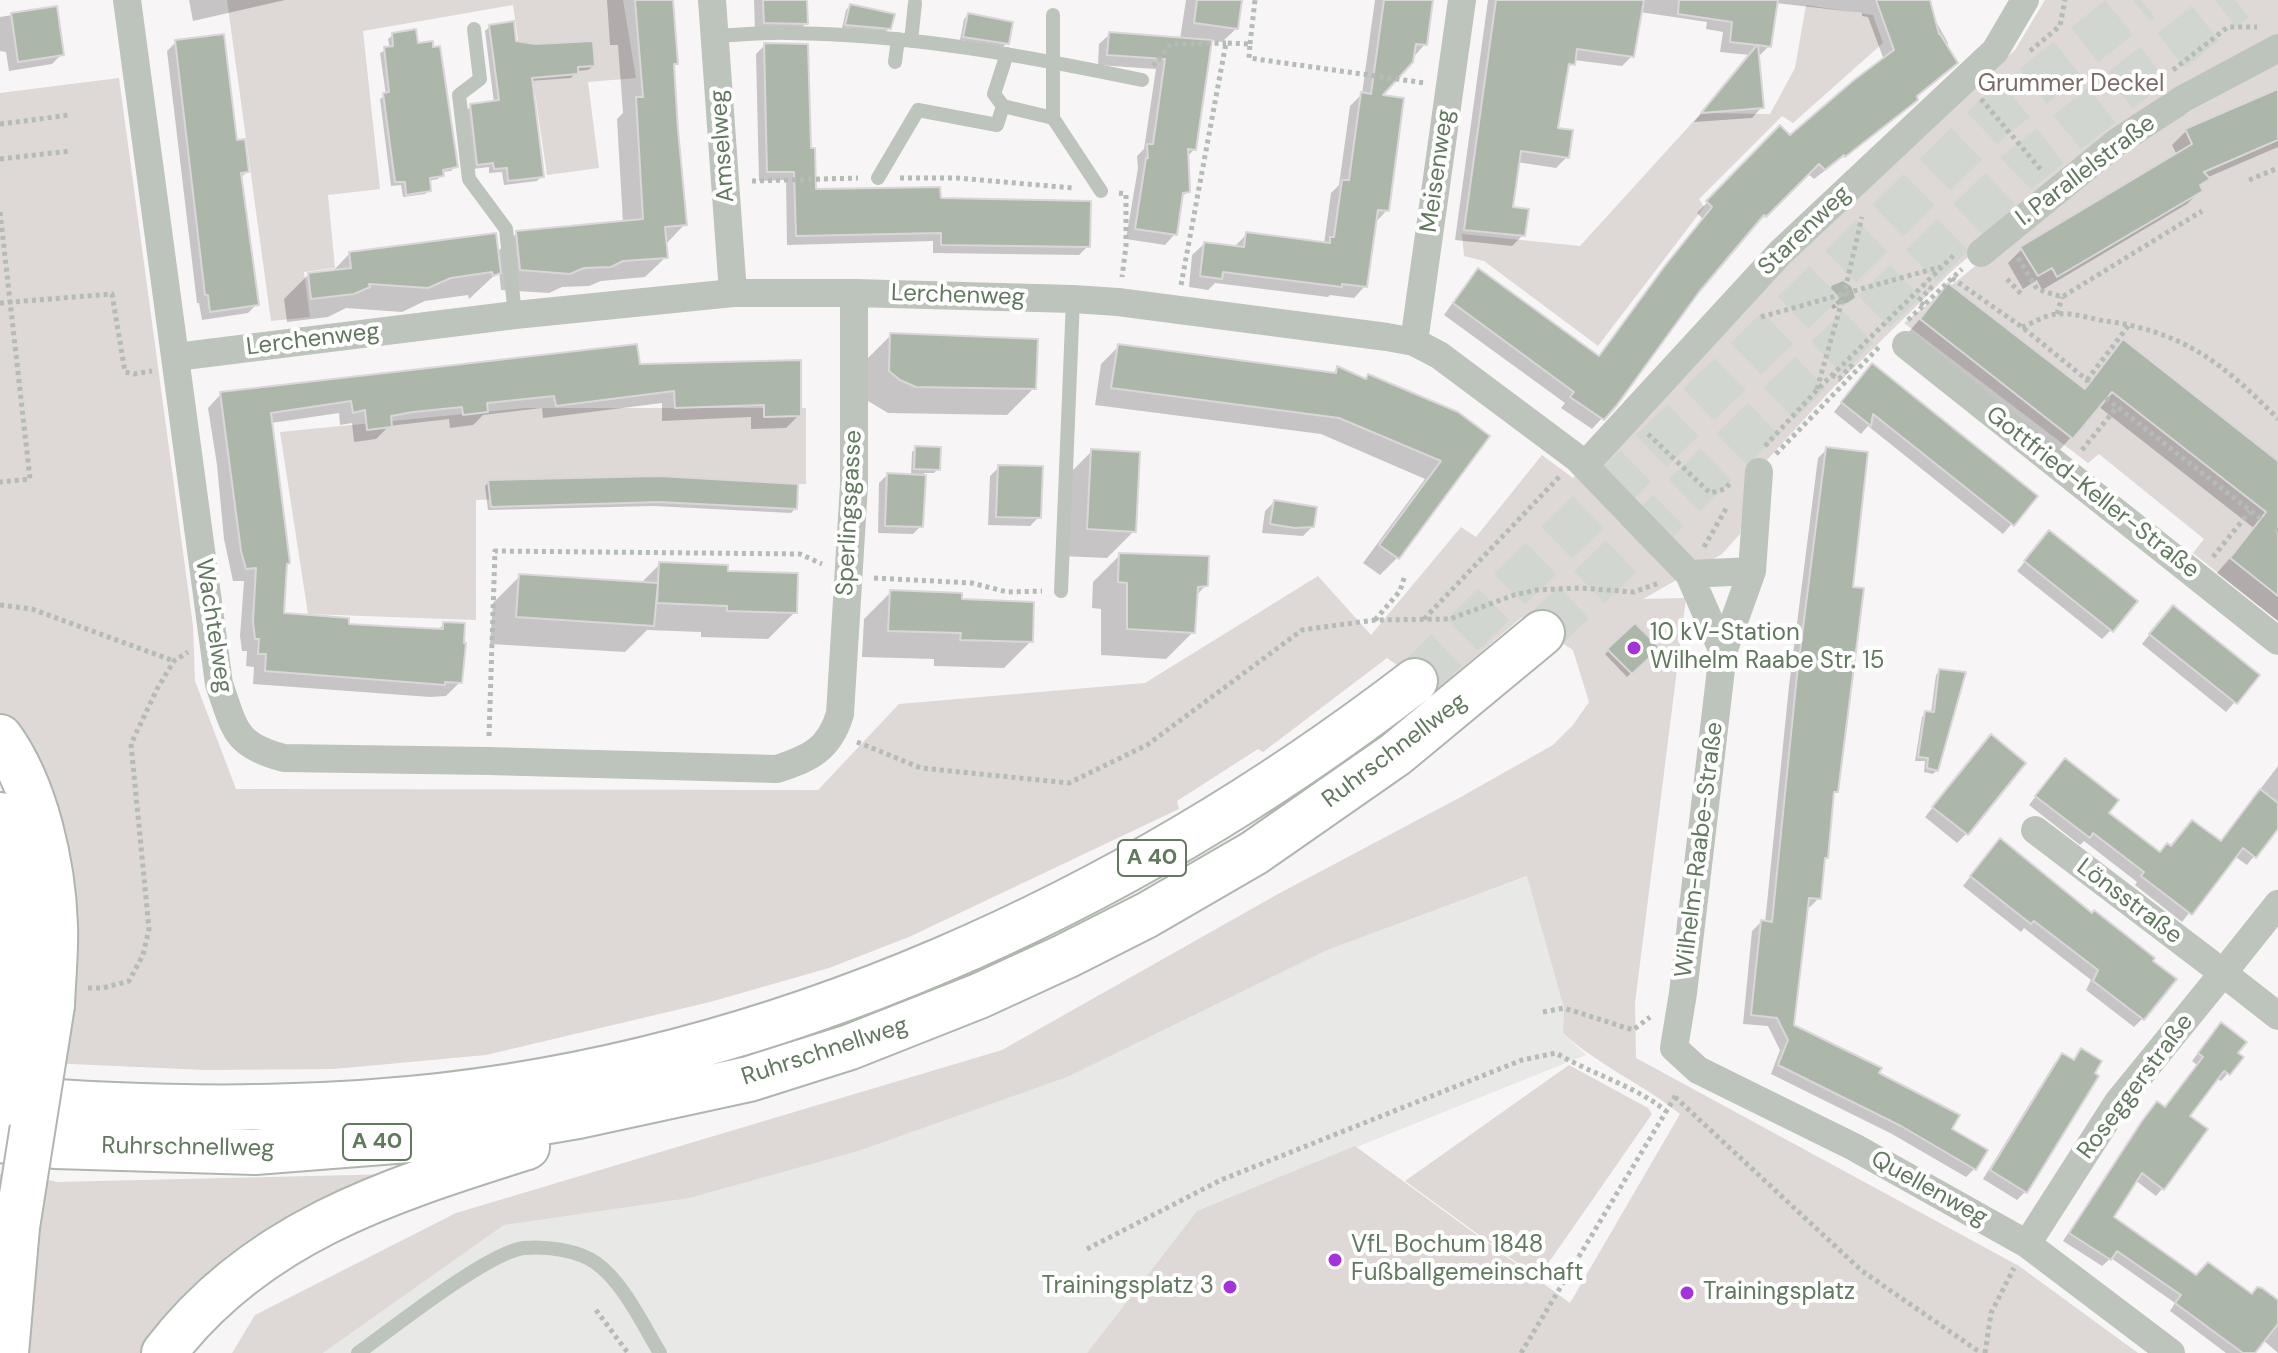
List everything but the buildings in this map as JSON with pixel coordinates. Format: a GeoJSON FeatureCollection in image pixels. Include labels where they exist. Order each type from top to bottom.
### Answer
{"type":"FeatureCollection","features":[{"type":"Feature","properties":{"kind":"highway","name":"Ruhrschnellweg"},"geometry":{"type":"LineString","coordinates":[[0,1140],[55,1146],[255,1152],[459,1136],[578,1116],[749,1079],[879,1036],[979,996],[1147,915],[1254,853],[1326,804],[1396,754],[1542,633]]}},
{"type":"Feature","properties":{"kind":"highway","name":"Ruhrschnellweg"},"geometry":{"type":"LineString","coordinates":[[0,1098],[84,1105],[222,1108],[412,1099],[570,1075],[705,1042],[863,991],[1046,914],[1180,842],[1245,802],[1334,742],[1415,681]]}},
{"type":"Feature","properties":{"kind":"highway"},"geometry":{"type":"LineString","coordinates":[[0,737],[26,786],[47,856],[55,925],[49,998],[17,1227],[6,1353]]}},
{"type":"Feature","properties":{"kind":"highway"},"geometry":{"type":"LineString","coordinates":[[0,815],[11,850],[19,929],[49,998],[0,1105]]}},
{"type":"Feature","properties":{"kind":"highway"},"geometry":{"type":"LineString","coordinates":[[164,1353],[196,1314],[241,1274],[287,1242],[356,1206],[410,1184],[749,1079]]}},
{"type":"Feature","properties":{"kind":"street","name":"Wachtelweg"},"geometry":{"type":"LineString","coordinates":[[127,0],[219,684],[242,740],[259,752],[284,758],[777,769],[808,759],[834,733]]}},
{"type":"Feature","properties":{"kind":"street","name":"Amselweg"},"geometry":{"type":"LineString","coordinates":[[712,0],[733,293]]}},
{"type":"Feature","properties":{"kind":"street","name":"Meisenweg"},"geometry":{"type":"LineString","coordinates":[[1414,342],[1462,0]]}},
{"type":"Feature","properties":{"kind":"street","name":"Starenweg"},"geometry":{"type":"LineString","coordinates":[[1581,462],[1780,253],[1995,51],[2025,0]]}},
{"type":"Feature","properties":{"kind":"street","name":"I. Parallelstraße"},"geometry":{"type":"LineString","coordinates":[[1972,249],[2004,234],[2117,142],[2272,37]]}},
{"type":"Feature","properties":{"kind":"street","name":"Lerchenweg"},"geometry":{"type":"LineString","coordinates":[[176,363],[515,315],[733,293],[854,293],[1118,302],[1414,342],[1439,355],[1581,462],[1689,574]]}},
{"type":"Feature","properties":{"kind":"street","name":"Sperlingsgasse"},"geometry":{"type":"LineString","coordinates":[[834,733],[840,714],[854,485],[854,293]]}},
{"type":"Feature","properties":{"kind":"street","name":"Gottfried-Keller-Straße"},"geometry":{"type":"LineString","coordinates":[[1897,338],[2278,641]]}},
{"type":"Feature","properties":{"kind":"street","name":"Wilhelm-Raabe-Straße"},"geometry":{"type":"LineString","coordinates":[[1674,1048],[1723,652],[1752,571],[1750,469]]}},
{"type":"Feature","properties":{"kind":"street"},"geometry":{"type":"LineString","coordinates":[[1723,652],[1689,574],[1752,571]]}},
{"type":"Feature","properties":{"kind":"street","name":"Lönsstraße"},"geometry":{"type":"LineString","coordinates":[[2035,830],[2278,1016]]}},
{"type":"Feature","properties":{"kind":"street","name":"Roseggerstraße"},"geometry":{"type":"LineString","coordinates":[[2027,1244],[2118,1102],[2278,904]]}},
{"type":"Feature","properties":{"kind":"street","name":"Quellenweg"},"geometry":{"type":"LineString","coordinates":[[1674,1048],[1698,1070],[1854,1147],[2027,1244],[2171,1353]]}},
{"type":"Feature","properties":{"kind":"lane"},"geometry":{"type":"LineString","coordinates":[[895,62],[905,40],[915,3]]}},
{"type":"Feature","properties":{"kind":"lane"},"geometry":{"type":"LineString","coordinates":[[1053,15],[1053,118],[1101,191]]}},
{"type":"Feature","properties":{"kind":"lane"},"geometry":{"type":"LineString","coordinates":[[474,29],[480,79],[459,95],[469,179],[506,229],[515,315]]}},
{"type":"Feature","properties":{"kind":"lane"},"geometry":{"type":"LineString","coordinates":[[715,36],[789,33],[905,40],[1051,61],[1142,80]]}},
{"type":"Feature","properties":{"kind":"lane"},"geometry":{"type":"LineString","coordinates":[[1007,54],[994,94],[1003,106],[1053,118]]}},
{"type":"Feature","properties":{"kind":"lane"},"geometry":{"type":"LineString","coordinates":[[878,178],[918,110],[997,125],[1003,106]]}},
{"type":"Feature","properties":{"kind":"lane"},"geometry":{"type":"LineString","coordinates":[[1061,591],[1073,299]]}},
{"type":"Feature","properties":{"kind":"lane"},"geometry":{"type":"LineString","coordinates":[[358,1353],[479,1267],[522,1248],[565,1251],[596,1263],[623,1291],[660,1353]]}},
{"type":"Feature","properties":{"kind":"path"},"geometry":{"type":"LineString","coordinates":[[1255,0],[1249,58],[1450,86]]}},
{"type":"Feature","properties":{"kind":"path"},"geometry":{"type":"LineString","coordinates":[[2025,55],[2060,26],[2065,0]]}},
{"type":"Feature","properties":{"kind":"path"},"geometry":{"type":"LineString","coordinates":[[2162,79],[2228,27],[2272,37]]}},
{"type":"Feature","properties":{"kind":"path"},"geometry":{"type":"LineString","coordinates":[[1177,310],[1226,43]]}},
{"type":"Feature","properties":{"kind":"path"},"geometry":{"type":"LineString","coordinates":[[1142,80],[1171,44],[1250,44]]}},
{"type":"Feature","properties":{"kind":"path"},"geometry":{"type":"LineString","coordinates":[[1978,95],[2046,175]]}},
{"type":"Feature","properties":{"kind":"path"},"geometry":{"type":"LineString","coordinates":[[0,124],[70,115]]}},
{"type":"Feature","properties":{"kind":"path"},"geometry":{"type":"LineString","coordinates":[[0,159],[70,151]]}},
{"type":"Feature","properties":{"kind":"path"},"geometry":{"type":"LineString","coordinates":[[2249,180],[2278,168]]}},
{"type":"Feature","properties":{"kind":"path"},"geometry":{"type":"LineString","coordinates":[[725,181],[957,178],[1126,194],[1126,246],[1118,302]]}},
{"type":"Feature","properties":{"kind":"path"},"geometry":{"type":"LineString","coordinates":[[1817,390],[1844,294],[1865,202]]}},
{"type":"Feature","properties":{"kind":"path"},"geometry":{"type":"LineString","coordinates":[[2057,314],[2062,297],[2202,211]]}},
{"type":"Feature","properties":{"kind":"path"},"geometry":{"type":"LineString","coordinates":[[0,212],[30,479],[0,482]]}},
{"type":"Feature","properties":{"kind":"path"},"geometry":{"type":"LineString","coordinates":[[2004,234],[2037,289],[2062,297]]}},
{"type":"Feature","properties":{"kind":"path"},"geometry":{"type":"LineString","coordinates":[[1747,321],[1941,267],[1972,249]]}},
{"type":"Feature","properties":{"kind":"path"},"geometry":{"type":"LineString","coordinates":[[1644,430],[1710,493],[1725,489],[1856,370],[1897,338],[1952,278],[1972,249]]}},
{"type":"Feature","properties":{"kind":"path"},"geometry":{"type":"LineString","coordinates":[[1750,469],[1817,390],[1941,267]]}},
{"type":"Feature","properties":{"kind":"path"},"geometry":{"type":"LineString","coordinates":[[1952,278],[2022,327],[2088,382],[2130,324]]}},
{"type":"Feature","properties":{"kind":"path"},"geometry":{"type":"LineString","coordinates":[[2007,279],[2023,296]]}},
{"type":"Feature","properties":{"kind":"path"},"geometry":{"type":"LineString","coordinates":[[1924,305],[1918,301],[1931,288],[1925,284]]}},
{"type":"Feature","properties":{"kind":"path"},"geometry":{"type":"LineString","coordinates":[[0,303],[112,294],[125,372],[134,374],[176,363]]}},
{"type":"Feature","properties":{"kind":"path"},"geometry":{"type":"LineString","coordinates":[[2022,327],[2057,314],[2130,324],[2171,337],[2238,378],[2278,419]]}},
{"type":"Feature","properties":{"kind":"path"},"geometry":{"type":"LineString","coordinates":[[1832,375],[1839,379],[1851,366],[1856,370]]}},
{"type":"Feature","properties":{"kind":"path"},"geometry":{"type":"LineString","coordinates":[[2106,398],[2261,519]]}},
{"type":"Feature","properties":{"kind":"path"},"geometry":{"type":"LineString","coordinates":[[2065,472],[2117,407]]}},
{"type":"Feature","properties":{"kind":"path"},"geometry":{"type":"LineString","coordinates":[[1423,620],[1581,462]]}},
{"type":"Feature","properties":{"kind":"path"},"geometry":{"type":"LineString","coordinates":[[834,733],[921,768],[1069,783],[1147,745],[1302,630],[1375,620],[1450,619],[1524,592],[1580,588],[1634,592],[1689,574],[1729,502],[1725,489]]}},
{"type":"Feature","properties":{"kind":"path"},"geometry":{"type":"LineString","coordinates":[[2198,577],[2250,511]]}},
{"type":"Feature","properties":{"kind":"path"},"geometry":{"type":"LineString","coordinates":[[488,761],[495,551],[800,554],[847,576],[972,583],[1007,592],[1061,591]]}},
{"type":"Feature","properties":{"kind":"path"},"geometry":{"type":"LineString","coordinates":[[1375,620],[1400,591],[1405,575]]}},
{"type":"Feature","properties":{"kind":"path"},"geometry":{"type":"LineString","coordinates":[[0,605],[32,609],[174,661]]}},
{"type":"Feature","properties":{"kind":"path"},"geometry":{"type":"LineString","coordinates":[[49,998],[129,981],[143,955],[149,929],[131,744],[174,661],[213,637]]}},
{"type":"Feature","properties":{"kind":"path"},"geometry":{"type":"LineString","coordinates":[[1543,1012],[1564,1008],[1633,1030],[1683,993]]}},
{"type":"Feature","properties":{"kind":"path"},"geometry":{"type":"LineString","coordinates":[[1087,1249],[1221,1180],[1522,1060],[1556,1053],[1580,1068],[1652,1100],[1666,1111]]}},
{"type":"Feature","properties":{"kind":"path"},"geometry":{"type":"LineString","coordinates":[[1521,1353],[1666,1111],[1698,1070]]}},
{"type":"Feature","properties":{"kind":"path"},"geometry":{"type":"LineString","coordinates":[[1675,1097],[1862,1271],[1983,1353],[1991,1313],[2027,1244]]}},
{"type":"Feature","properties":{"kind":"path"},"geometry":{"type":"LineString","coordinates":[[596,1310],[628,1353]]}},
{"type":"Feature","properties":{"kind":"shaded area"},"geometry":{"type":"Polygon","coordinates":[[[1528,876],[1564,1008],[1563,1033],[1586,1055],[1197,1211],[1087,1353],[323,1353],[504,1225],[574,1214],[1325,951],[1528,876]]]}},
{"type":"Feature","properties":{"kind":"green space"},"geometry":{"type":"Polygon","coordinates":[[[227,0],[623,0],[636,78],[588,82],[599,168],[547,175],[535,93],[526,94],[513,5],[363,31],[380,189],[328,195],[335,268],[304,272],[310,317],[271,321],[227,0]]]}},
{"type":"Feature","properties":{"kind":"green space","name":"Grummer Deckel"},"geometry":{"type":"Polygon","coordinates":[[[2045,0],[2278,0],[2278,35],[2091,152],[1953,270],[1829,392],[1747,482],[1740,534],[1722,554],[1643,599],[1686,598],[1635,1003],[1636,1058],[2019,1266],[2138,1353],[1087,1353],[1197,1211],[1355,1146],[1570,1303],[1680,1114],[1563,1033],[1564,1008],[1527,876],[1325,951],[1067,1077],[858,1151],[689,1198],[504,1225],[323,1353],[232,1353],[255,1315],[456,1213],[1002,1050],[1278,894],[1553,745],[1573,725],[1589,702],[1573,650],[1522,617],[1435,691],[1387,658],[1263,752],[1258,749],[1177,801],[1179,809],[909,937],[829,968],[710,1002],[486,1055],[334,1069],[206,1070],[70,1064],[0,1056],[17,736],[0,712],[0,93],[119,78],[193,626],[195,681],[236,789],[818,790],[899,704],[1145,683],[1318,576],[1371,635],[1461,527],[1476,537],[1542,455],[1573,478],[1719,329],[1892,162],[2015,50],[2045,0]]]}},
{"type":"Feature","properties":{"kind":"green space"},"geometry":{"type":"Polygon","coordinates":[[[1806,5],[1873,15],[1883,43],[1793,123],[1782,116],[1699,199],[1704,207],[1598,346],[1484,261],[1464,256],[1462,234],[1580,246],[1701,113],[1770,114],[1795,68],[1806,5]]]}},
{"type":"Feature","properties":{"kind":"green space"},"geometry":{"type":"Polygon","coordinates":[[[2278,63],[2278,621],[2193,553],[2204,539],[2099,454],[2088,463],[1904,323],[2122,149],[2278,63]]]}},
{"type":"Feature","properties":{"kind":"green space"},"geometry":{"type":"Polygon","coordinates":[[[525,408],[806,408],[806,484],[476,500],[476,620],[308,614],[280,432],[525,408]]]}},
{"type":"Feature","properties":{"kind":"green space"},"geometry":{"type":"Polygon","coordinates":[[[1569,1065],[1648,1108],[1652,1114],[1538,1278],[1405,1181],[1569,1065]]]}},
{"type":"Feature","properties":{"kind":"green space"},"geometry":{"type":"Polygon","coordinates":[[[0,1174],[25,1174],[57,1182],[397,1174],[146,1353],[27,1353],[0,1225],[0,1174]]]}},
{"type":"Feature","properties":{"kind":"tunnel"},"geometry":{"type":"LineString","coordinates":[[1415,681],[1992,119],[2141,0]]}},
{"type":"Feature","properties":{"kind":"tunnel"},"geometry":{"type":"LineString","coordinates":[[1542,633],[2022,168],[2235,0]]}},
{"type":"Feature","properties":{"kind":"place","name":"10 kV-Station Wilhelm Raabe Str. 15"},"geometry":{"type":"Point","coordinates":[1634,648]}},
{"type":"Feature","properties":{"kind":"place","name":"VfL Bochum 1848 Fußballgemeinschaft"},"geometry":{"type":"Point","coordinates":[1335,1260]}},
{"type":"Feature","properties":{"kind":"place","name":"Trainingsplatz 3"},"geometry":{"type":"Point","coordinates":[1230,1287]}},
{"type":"Feature","properties":{"kind":"place","name":"Trainingsplatz"},"geometry":{"type":"Point","coordinates":[1687,1293]}}]}
